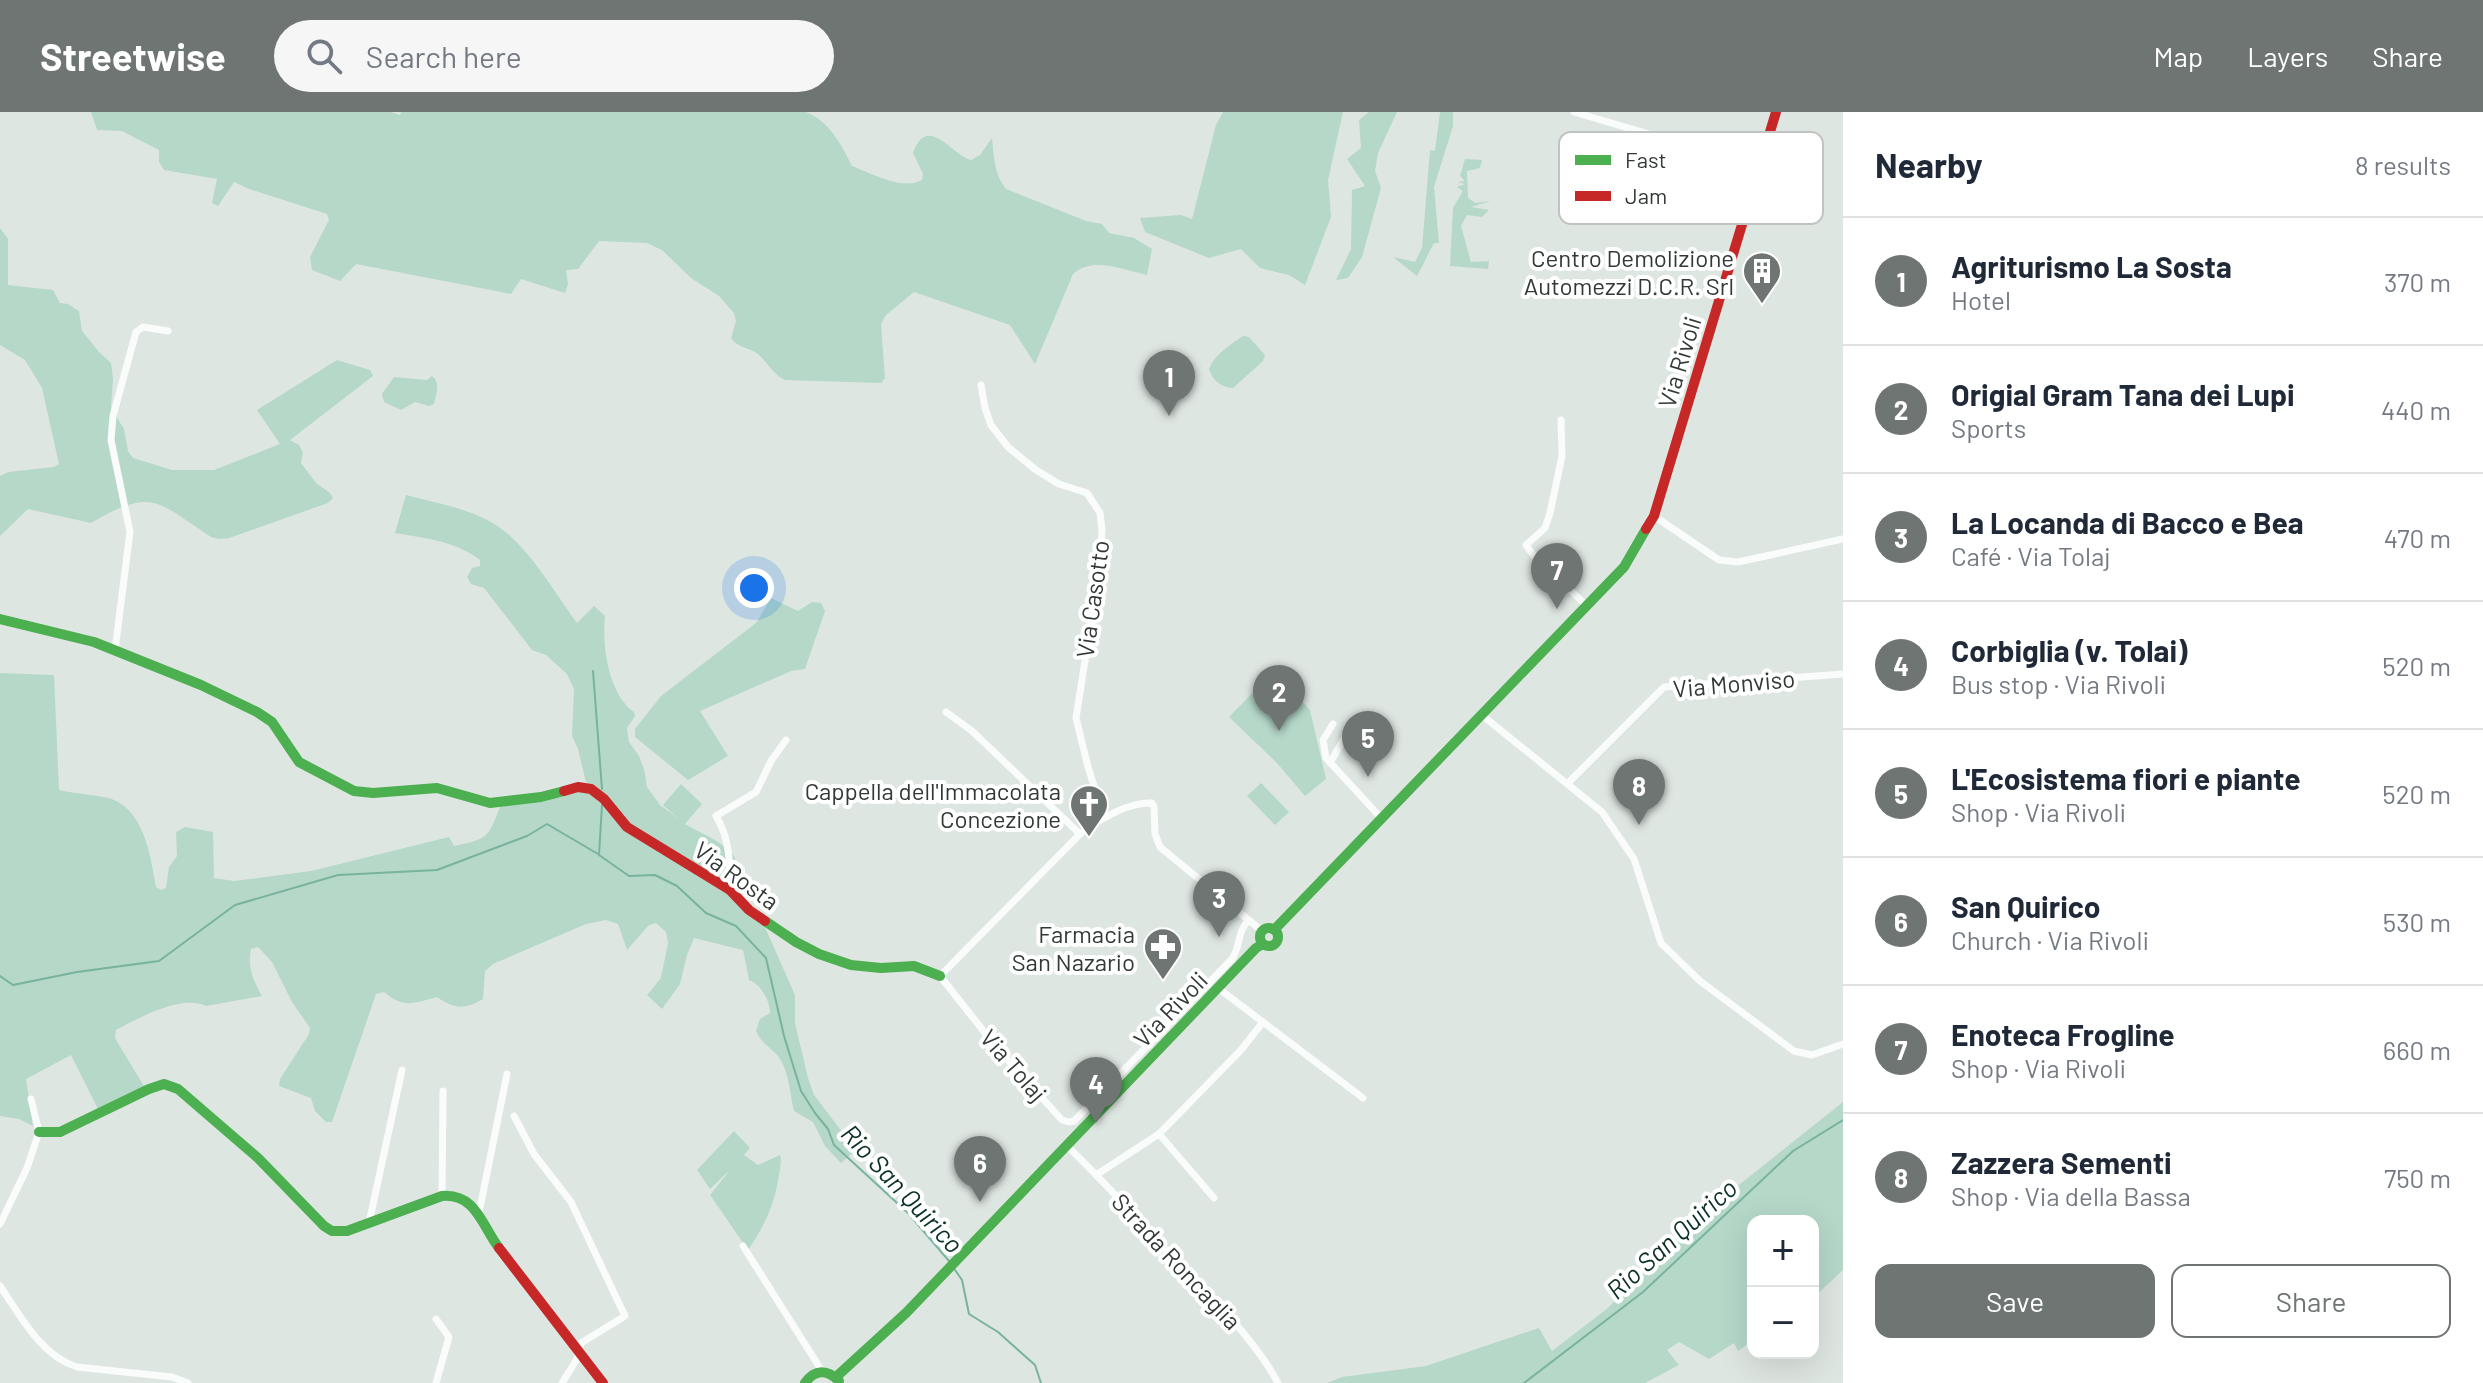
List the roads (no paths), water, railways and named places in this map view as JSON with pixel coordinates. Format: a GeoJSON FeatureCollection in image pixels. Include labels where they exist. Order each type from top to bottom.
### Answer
{"type":"FeatureCollection","features":[{"type":"Feature","properties":{"kind":"street"},"geometry":{"type":"LineString","coordinates":[[1574,112],[1642,132]]}},
{"type":"Feature","properties":{"kind":"street","name":"Via Rivoli"},"geometry":{"type":"LineString","coordinates":[[1770,132],[1776,112]]}},
{"type":"Feature","properties":{"kind":"street","name":"Via Rivoli"},"geometry":{"type":"LineString","coordinates":[[822,1371],[838,1380],[1256,948],[1276,943],[1278,937],[1268,930],[1382,819],[1624,567],[1654,516],[1743,224]]}},
{"type":"Feature","properties":{"kind":"street"},"geometry":{"type":"LineString","coordinates":[[115,650],[130,532],[111,440],[113,416],[136,332],[143,327],[168,331]]}},
{"type":"Feature","properties":{"kind":"street","name":"Via Casotto"},"geometry":{"type":"LineString","coordinates":[[981,385],[991,425],[1008,447],[1059,484],[1087,493],[1100,513],[1100,565],[1076,718],[1104,817]]}},
{"type":"Feature","properties":{"kind":"street"},"geometry":{"type":"LineString","coordinates":[[1561,420],[1562,456],[1550,513],[1545,528],[1526,545],[1587,606]]}},
{"type":"Feature","properties":{"kind":"street"},"geometry":{"type":"LineString","coordinates":[[1654,516],[1719,560],[1738,562],[1843,539]]}},
{"type":"Feature","properties":{"kind":"street","name":"Via Rosta"},"geometry":{"type":"LineString","coordinates":[[0,619],[94,642],[201,685],[257,712],[272,722],[299,762],[354,791],[373,793],[437,788],[490,803],[541,797],[578,787],[591,789],[604,799],[627,827],[730,890],[749,910],[796,942],[851,965],[881,968],[914,966],[940,976]]}},
{"type":"Feature","properties":{"kind":"street","name":"Via Monviso"},"geometry":{"type":"LineString","coordinates":[[1568,783],[1664,687],[1843,674]]}},
{"type":"Feature","properties":{"kind":"street"},"geometry":{"type":"LineString","coordinates":[[946,712],[972,731],[1080,834]]}},
{"type":"Feature","properties":{"kind":"street"},"geometry":{"type":"LineString","coordinates":[[1483,716],[1602,812],[1634,859],[1661,943],[1700,981],[1794,1051],[1812,1055],[1843,1044]]}},
{"type":"Feature","properties":{"kind":"street"},"geometry":{"type":"LineString","coordinates":[[1333,724],[1323,740],[1324,753],[1382,819]]}},
{"type":"Feature","properties":{"kind":"street"},"geometry":{"type":"LineString","coordinates":[[1330,763],[1349,730]]}},
{"type":"Feature","properties":{"kind":"street"},"geometry":{"type":"LineString","coordinates":[[730,890],[727,844],[724,829],[716,816],[756,792],[771,761],[786,740]]}},
{"type":"Feature","properties":{"kind":"street"},"geometry":{"type":"LineString","coordinates":[[940,976],[1080,834],[1104,817],[1133,806],[1152,803],[1155,834],[1160,847],[1249,920],[1268,930],[1260,936],[1263,944]]}},
{"type":"Feature","properties":{"kind":"street","name":"Via Tolaj"},"geometry":{"type":"LineString","coordinates":[[940,976],[997,1048],[1062,1120],[1069,1122],[1074,1121],[1232,959],[1241,931],[1249,920]]}},
{"type":"Feature","properties":{"kind":"street"},"geometry":{"type":"LineString","coordinates":[[1218,988],[1363,1098]]}},
{"type":"Feature","properties":{"kind":"street"},"geometry":{"type":"LineString","coordinates":[[1096,1175],[1159,1134],[1241,1050],[1263,1022]]}},
{"type":"Feature","properties":{"kind":"street"},"geometry":{"type":"LineString","coordinates":[[369,1223],[402,1070]]}},
{"type":"Feature","properties":{"kind":"street"},"geometry":{"type":"LineString","coordinates":[[479,1213],[507,1074]]}},
{"type":"Feature","properties":{"kind":"street"},"geometry":{"type":"LineString","coordinates":[[39,1132],[60,1132],[164,1084],[178,1089],[237,1139],[324,1226],[340,1232],[442,1196],[465,1199],[479,1213],[489,1236],[603,1383]]}},
{"type":"Feature","properties":{"kind":"street"},"geometry":{"type":"LineString","coordinates":[[442,1196],[443,1091]]}},
{"type":"Feature","properties":{"kind":"street"},"geometry":{"type":"LineString","coordinates":[[0,1224],[27,1168],[39,1132],[31,1099]]}},
{"type":"Feature","properties":{"kind":"street"},"geometry":{"type":"LineString","coordinates":[[514,1116],[534,1154],[571,1202],[625,1316],[581,1343],[580,1351],[562,1383]]}},
{"type":"Feature","properties":{"kind":"street"},"geometry":{"type":"LineString","coordinates":[[1159,1134],[1214,1198]]}},
{"type":"Feature","properties":{"kind":"street","name":"Strada Roncaglia"},"geometry":{"type":"LineString","coordinates":[[1066,1145],[1243,1332],[1278,1383]]}},
{"type":"Feature","properties":{"kind":"street"},"geometry":{"type":"LineString","coordinates":[[743,1246],[822,1371],[811,1375],[805,1383]]}},
{"type":"Feature","properties":{"kind":"street"},"geometry":{"type":"LineString","coordinates":[[0,1286],[48,1351],[63,1363],[172,1377],[188,1383]]}},
{"type":"Feature","properties":{"kind":"street"},"geometry":{"type":"LineString","coordinates":[[436,1319],[449,1337],[436,1383]]}},
{"type":"Feature","properties":{"kind":"street"},"geometry":{"type":"LineString","coordinates":[[133,1374],[138,1383]]}},
{"type":"Feature","properties":{"kind":"waterway","name":"Rio San Quirico"},"geometry":{"type":"LineString","coordinates":[[593,671],[602,789]]}},
{"type":"Feature","properties":{"kind":"waterway","name":"Rio San Quirico"},"geometry":{"type":"LineString","coordinates":[[602,805],[599,855],[629,876],[655,875],[677,886],[706,913],[736,926],[766,958],[784,1036],[801,1091],[828,1129],[834,1145],[908,1213],[949,1261]]}},
{"type":"Feature","properties":{"kind":"waterway"},"geometry":{"type":"LineString","coordinates":[[0,976],[13,985],[77,972],[159,961],[235,905],[338,875],[437,870],[527,836],[547,824],[598,854]]}},
{"type":"Feature","properties":{"kind":"waterway","name":"Rio San Quirico"},"geometry":{"type":"LineString","coordinates":[[1524,1383],[1643,1292],[1793,1151],[1843,1120]]}},
{"type":"Feature","properties":{"kind":"waterway","name":"Rio San Quirico"},"geometry":{"type":"LineString","coordinates":[[955,1270],[962,1280],[969,1314],[998,1332],[1035,1365],[1041,1383]]}},
{"type":"Feature","properties":{"kind":"place","name":"Centro Demolizione Automezzi D.C.R. Srl"},"geometry":{"type":"Point","coordinates":[1762,305]}},
{"type":"Feature","properties":{"kind":"place","name":"Agriturismo La Sosta"},"geometry":{"type":"Point","coordinates":[1169,416]}},
{"type":"Feature","properties":{"kind":"place","name":"Enoteca Frogline"},"geometry":{"type":"Point","coordinates":[1557,609]}},
{"type":"Feature","properties":{"kind":"place","name":"Origial Gram Tana dei Lupi"},"geometry":{"type":"Point","coordinates":[1279,731]}},
{"type":"Feature","properties":{"kind":"place","name":"L'Ecosistema fiori e piante"},"geometry":{"type":"Point","coordinates":[1368,777]}},
{"type":"Feature","properties":{"kind":"place","name":"Zazzera Sementi"},"geometry":{"type":"Point","coordinates":[1639,825]}},
{"type":"Feature","properties":{"kind":"place","name":"Cappella dell'Immacolata Concezione"},"geometry":{"type":"Point","coordinates":[1089,838]}},
{"type":"Feature","properties":{"kind":"place","name":"La Locanda di Bacco e Bea"},"geometry":{"type":"Point","coordinates":[1219,937]}},
{"type":"Feature","properties":{"kind":"place","name":"Farmacia San Nazario"},"geometry":{"type":"Point","coordinates":[1163,981]}},
{"type":"Feature","properties":{"kind":"place","name":"Corbiglia (v. Tolai)"},"geometry":{"type":"Point","coordinates":[1096,1123]}},
{"type":"Feature","properties":{"kind":"place","name":"San Quirico"},"geometry":{"type":"Point","coordinates":[980,1202]}}]}
